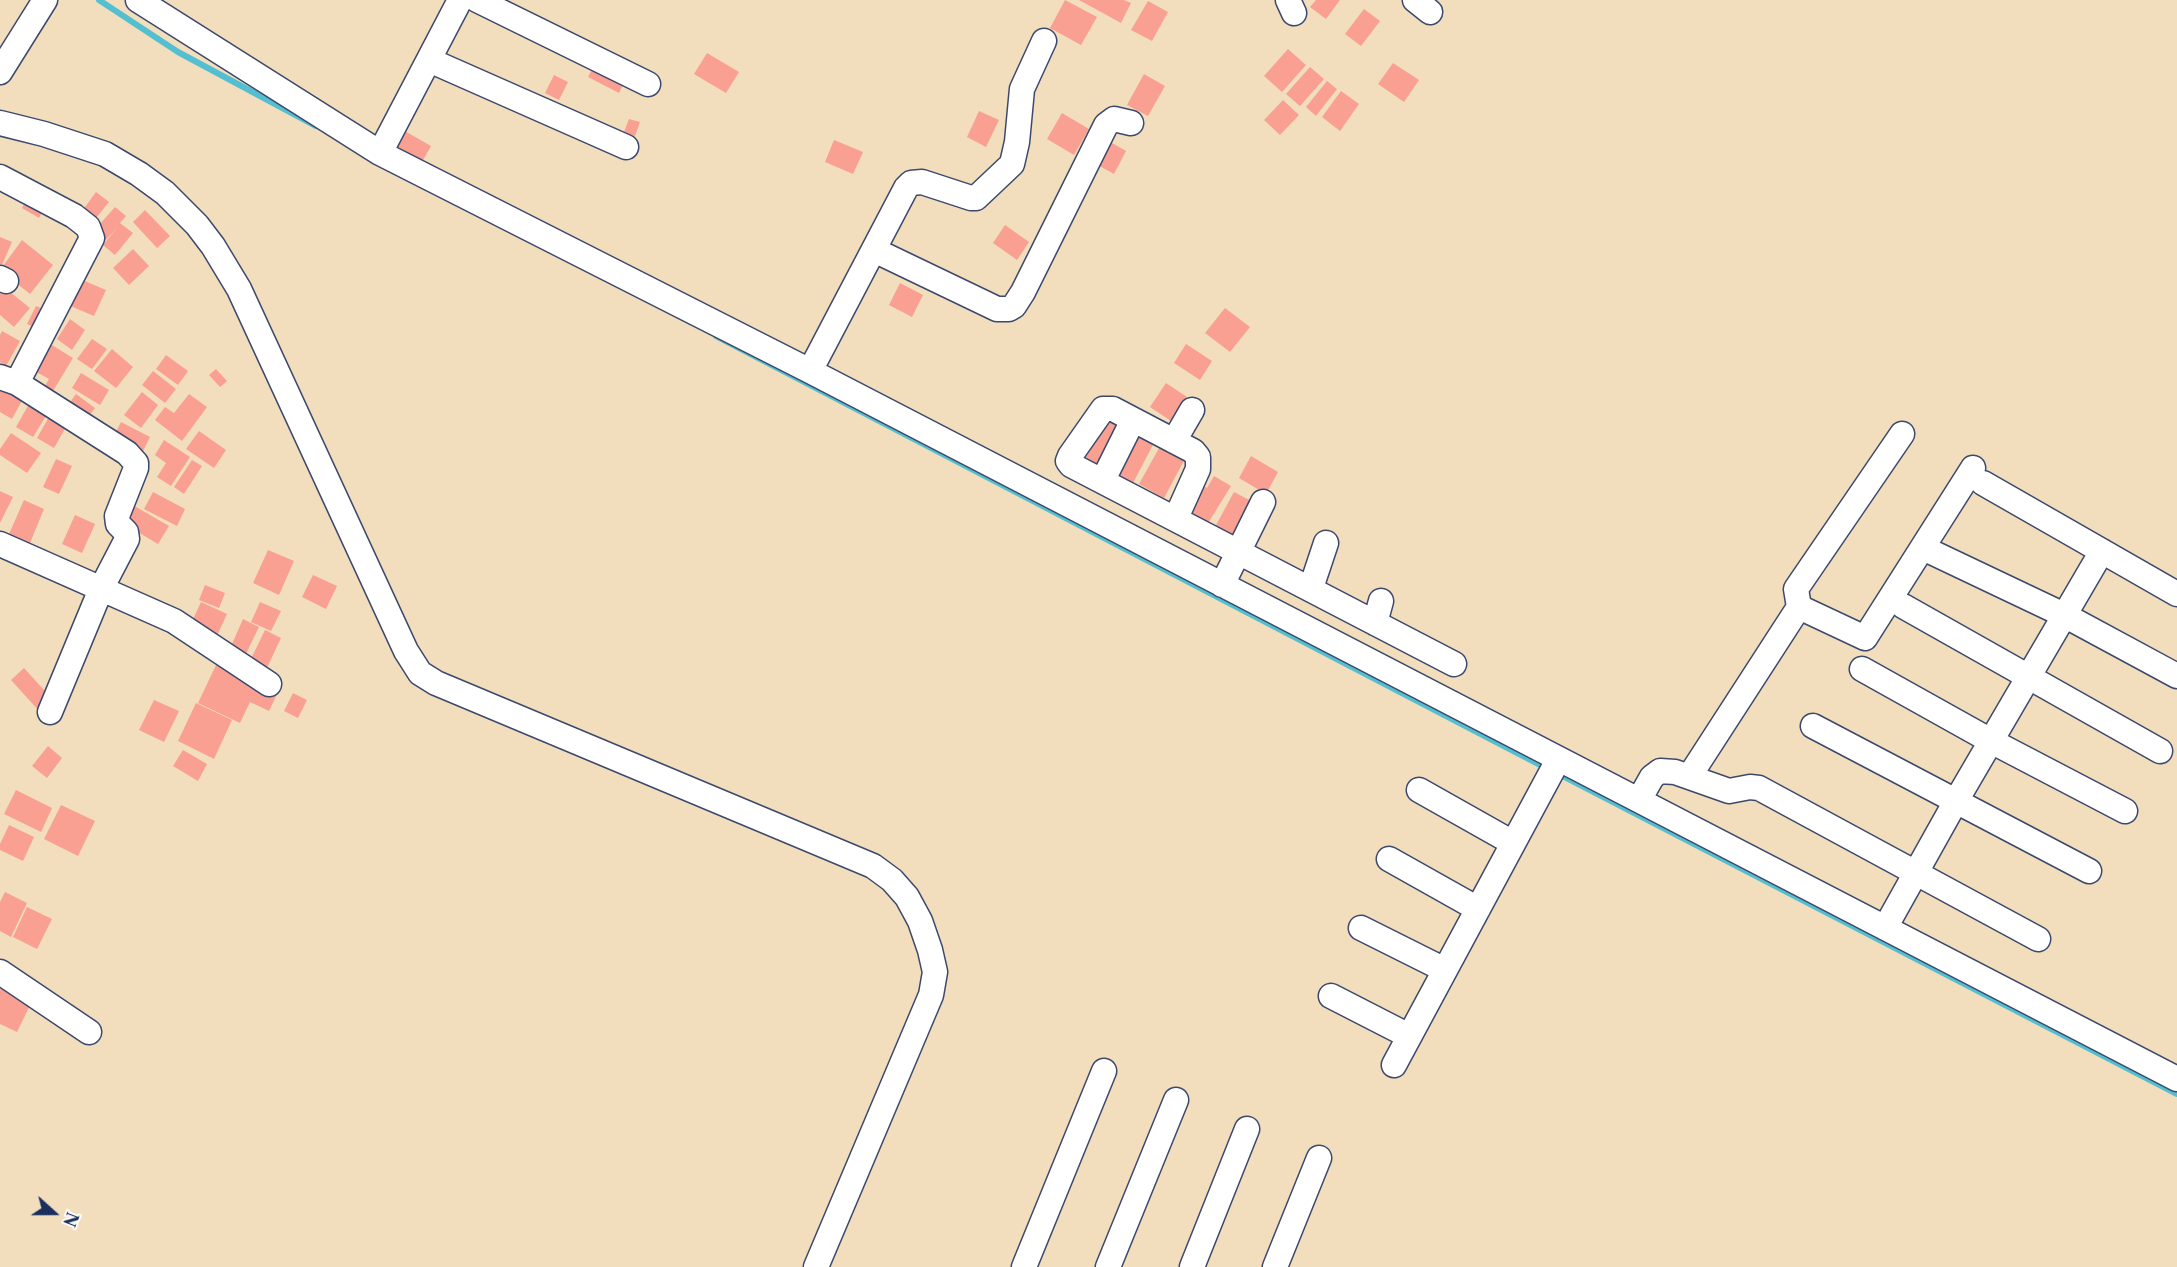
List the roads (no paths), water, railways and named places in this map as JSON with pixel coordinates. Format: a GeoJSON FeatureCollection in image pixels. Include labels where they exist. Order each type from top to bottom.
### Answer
{"type":"FeatureCollection","features":[{"type":"Feature","properties":{"kind":"street"},"geometry":{"type":"LineString","coordinates":[[0,72],[45,0]]}},
{"type":"Feature","properties":{"kind":"street"},"geometry":{"type":"LineString","coordinates":[[138,0],[380,153],[810,371],[1222,585],[1555,767],[1639,800],[2177,1078]]}},
{"type":"Feature","properties":{"kind":"street"},"geometry":{"type":"LineString","coordinates":[[380,153],[460,0]]}},
{"type":"Feature","properties":{"kind":"street"},"geometry":{"type":"LineString","coordinates":[[477,0],[648,84]]}},
{"type":"Feature","properties":{"kind":"street"},"geometry":{"type":"LineString","coordinates":[[810,371],[906,188],[911,183],[922,182],[976,198],[1012,164],[1017,142],[1022,89],[1044,41]]}},
{"type":"Feature","properties":{"kind":"street"},"geometry":{"type":"LineString","coordinates":[[429,60],[626,147]]}},
{"type":"Feature","properties":{"kind":"street"},"geometry":{"type":"LineString","coordinates":[[874,250],[998,309],[1009,309],[1014,306],[1023,292],[1106,125],[1114,118],[1131,123]]}},
{"type":"Feature","properties":{"kind":"street"},"geometry":{"type":"LineString","coordinates":[[0,123],[44,134],[105,154],[165,193],[197,225],[213,246],[239,289],[406,651],[420,673],[436,683],[873,866],[892,880],[907,897],[920,921],[930,950],[935,972],[931,995],[816,1267]]}},
{"type":"Feature","properties":{"kind":"street"},"geometry":{"type":"LineString","coordinates":[[0,177],[74,216],[88,227],[92,238],[8,380],[127,453],[136,464],[117,516],[118,524],[127,533],[127,539],[101,589],[50,712]]}},
{"type":"Feature","properties":{"kind":"street"},"geometry":{"type":"LineString","coordinates":[[1176,518],[1198,469],[1198,457],[1193,451],[1113,409],[1103,409],[1069,458],[1068,462],[1071,465],[1311,588],[1378,612],[1454,664]]}},
{"type":"Feature","properties":{"kind":"street"},"geometry":{"type":"LineString","coordinates":[[1174,441],[1192,410]]}},
{"type":"Feature","properties":{"kind":"street"},"geometry":{"type":"LineString","coordinates":[[1103,480],[1132,420]]}},
{"type":"Feature","properties":{"kind":"street"},"geometry":{"type":"LineString","coordinates":[[1689,777],[1799,607],[1796,589],[1902,434]]}},
{"type":"Feature","properties":{"kind":"street"},"geometry":{"type":"LineString","coordinates":[[1799,607],[1865,638],[1923,548],[1978,475],[2177,594]]}},
{"type":"Feature","properties":{"kind":"street"},"geometry":{"type":"LineString","coordinates":[[1222,585],[1263,502]]}},
{"type":"Feature","properties":{"kind":"street"},"geometry":{"type":"LineString","coordinates":[[1311,588],[1326,543]]}},
{"type":"Feature","properties":{"kind":"street"},"geometry":{"type":"LineString","coordinates":[[0,544],[174,621],[269,684]]}},
{"type":"Feature","properties":{"kind":"street"},"geometry":{"type":"LineString","coordinates":[[1923,548],[2064,615],[2177,676]]}},
{"type":"Feature","properties":{"kind":"street"},"geometry":{"type":"LineString","coordinates":[[1886,928],[1956,801],[2102,550]]}},
{"type":"Feature","properties":{"kind":"street"},"geometry":{"type":"LineString","coordinates":[[1903,606],[2160,751]]}},
{"type":"Feature","properties":{"kind":"street"},"geometry":{"type":"LineString","coordinates":[[1862,669],[1991,741],[2125,811]]}},
{"type":"Feature","properties":{"kind":"street"},"geometry":{"type":"LineString","coordinates":[[1813,726],[2089,872]]}},
{"type":"Feature","properties":{"kind":"street"},"geometry":{"type":"LineString","coordinates":[[1394,1065],[1555,767]]}},
{"type":"Feature","properties":{"kind":"street"},"geometry":{"type":"LineString","coordinates":[[1639,800],[1652,777],[1660,771],[1675,772],[1729,791],[1749,787],[1760,788],[2038,939]]}},
{"type":"Feature","properties":{"kind":"street"},"geometry":{"type":"LineString","coordinates":[[1419,790],[1513,843]]}},
{"type":"Feature","properties":{"kind":"street"},"geometry":{"type":"LineString","coordinates":[[1389,859],[1478,909]]}},
{"type":"Feature","properties":{"kind":"street"},"geometry":{"type":"LineString","coordinates":[[1361,928],[1445,970]]}},
{"type":"Feature","properties":{"kind":"street"},"geometry":{"type":"LineString","coordinates":[[0,972],[89,1032]]}},
{"type":"Feature","properties":{"kind":"street"},"geometry":{"type":"LineString","coordinates":[[1330,996],[1409,1036]]}},
{"type":"Feature","properties":{"kind":"street"},"geometry":{"type":"LineString","coordinates":[[1024,1267],[1104,1071]]}},
{"type":"Feature","properties":{"kind":"street"},"geometry":{"type":"LineString","coordinates":[[1108,1267],[1176,1100]]}},
{"type":"Feature","properties":{"kind":"street"},"geometry":{"type":"LineString","coordinates":[[1192,1267],[1247,1129]]}},
{"type":"Feature","properties":{"kind":"street"},"geometry":{"type":"LineString","coordinates":[[1275,1267],[1319,1158]]}},
{"type":"Feature","properties":{"kind":"waterway"},"geometry":{"type":"LineString","coordinates":[[99,0],[178,52],[316,126]]}},
{"type":"Feature","properties":{"kind":"waterway"},"geometry":{"type":"LineString","coordinates":[[716,336],[1548,769]]}},
{"type":"Feature","properties":{"kind":"waterway"},"geometry":{"type":"LineString","coordinates":[[1557,773],[2177,1094]]}}]}
